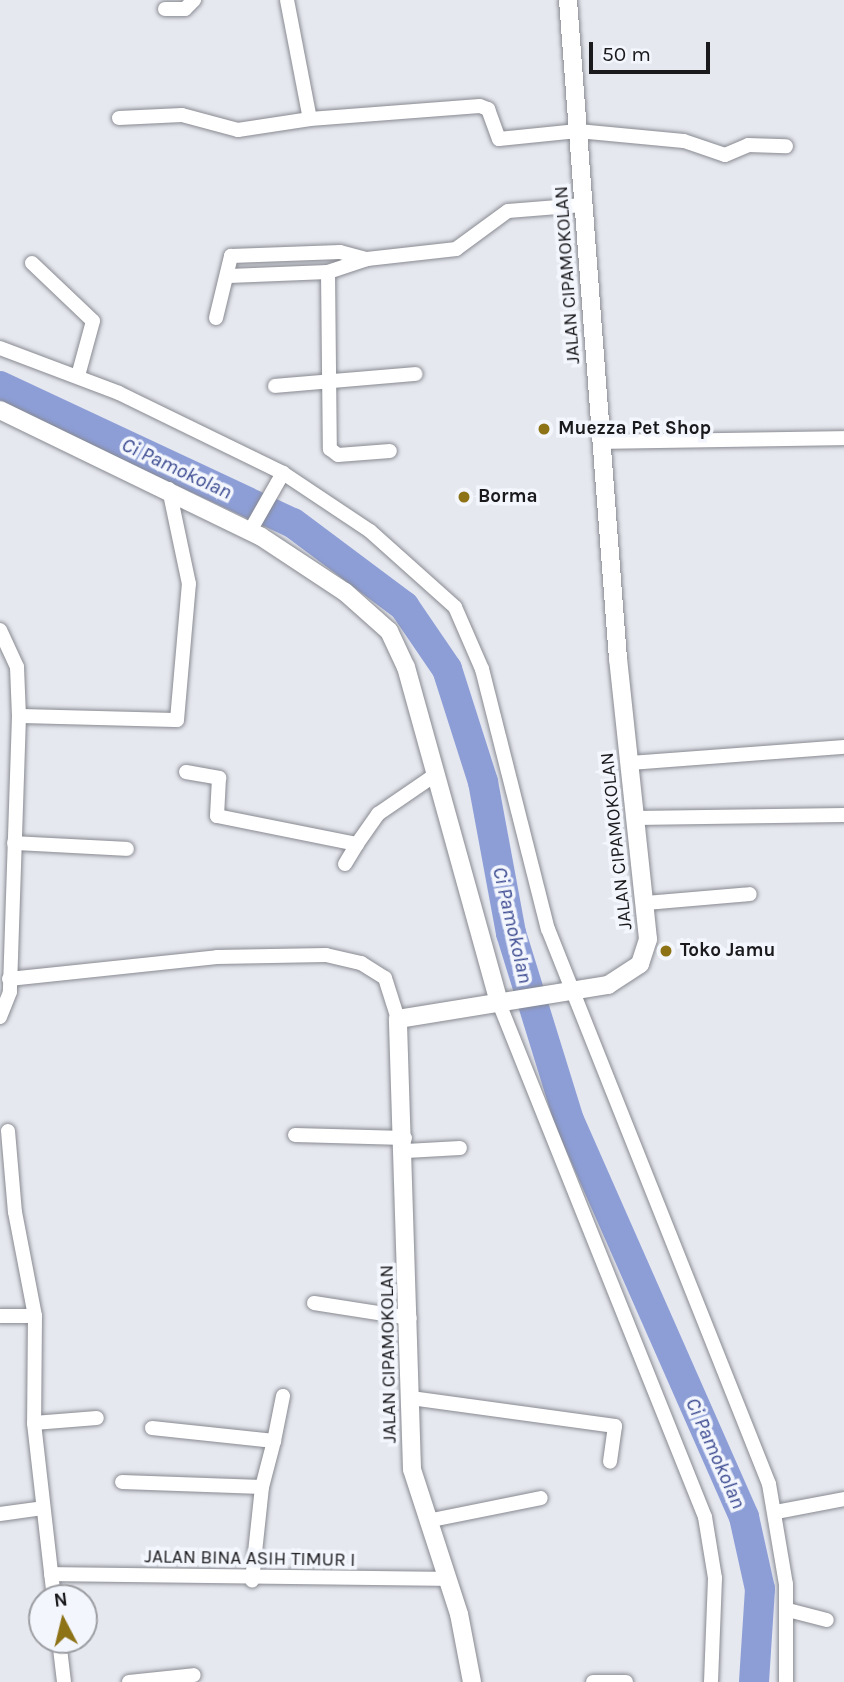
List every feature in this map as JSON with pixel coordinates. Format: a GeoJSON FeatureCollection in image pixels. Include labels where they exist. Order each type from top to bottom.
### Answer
{"type":"FeatureCollection","features":[{"type":"Feature","properties":{"kind":"street"},"geometry":{"type":"LineString","coordinates":[[165,9],[185,9],[194,0]]}},
{"type":"Feature","properties":{"kind":"street"},"geometry":{"type":"LineString","coordinates":[[287,0],[310,119]]}},
{"type":"Feature","properties":{"kind":"street","name":"JALAN CIPAMOKOLAN"},"geometry":{"type":"LineString","coordinates":[[472,1682],[448,1579],[412,1469],[406,1144],[398,1019],[565,993],[620,980],[640,964],[648,939],[601,442],[568,0]]}},
{"type":"Feature","properties":{"kind":"street"},"geometry":{"type":"LineString","coordinates":[[119,118],[182,115],[238,130],[310,119],[485,106],[499,139],[578,131],[684,141],[725,155],[748,145],[786,146]]}},
{"type":"Feature","properties":{"kind":"street"},"geometry":{"type":"LineString","coordinates":[[229,276],[328,272],[367,259],[456,249],[518,209],[583,205]]}},
{"type":"Feature","properties":{"kind":"street"},"geometry":{"type":"LineString","coordinates":[[216,318],[229,276],[227,260],[236,255],[340,252],[367,259]]}},
{"type":"Feature","properties":{"kind":"street"},"geometry":{"type":"LineString","coordinates":[[32,263],[93,321],[79,376]]}},
{"type":"Feature","properties":{"kind":"street"},"geometry":{"type":"LineString","coordinates":[[328,272],[327,384],[333,453],[390,451]]}},
{"type":"Feature","properties":{"kind":"street"},"geometry":{"type":"LineString","coordinates":[[0,348],[79,376],[279,479],[410,562],[455,607],[469,632],[565,993],[733,1387],[776,1512],[788,1610],[786,1682]]}},
{"type":"Feature","properties":{"kind":"street"},"geometry":{"type":"LineString","coordinates":[[275,386],[327,384],[415,374]]}},
{"type":"Feature","properties":{"kind":"street"},"geometry":{"type":"LineString","coordinates":[[0,410],[253,525],[345,592],[389,631],[406,667],[432,777],[507,1002],[705,1517],[715,1578],[711,1682]]}},
{"type":"Feature","properties":{"kind":"street"},"geometry":{"type":"LineString","coordinates":[[601,442],[844,438]]}},
{"type":"Feature","properties":{"kind":"street"},"geometry":{"type":"LineString","coordinates":[[253,525],[279,479]]}},
{"type":"Feature","properties":{"kind":"street"},"geometry":{"type":"LineString","coordinates":[[19,716],[177,720],[189,584],[169,489]]}},
{"type":"Feature","properties":{"kind":"street"},"geometry":{"type":"LineString","coordinates":[[0,630],[16,663],[19,716],[8,1004],[0,1017]]}},
{"type":"Feature","properties":{"kind":"street"},"geometry":{"type":"LineString","coordinates":[[0,665],[16,663]]}},
{"type":"Feature","properties":{"kind":"street"},"geometry":{"type":"LineString","coordinates":[[630,763],[844,747]]}},
{"type":"Feature","properties":{"kind":"street"},"geometry":{"type":"LineString","coordinates":[[186,772],[219,778],[217,816],[357,844]]}},
{"type":"Feature","properties":{"kind":"street"},"geometry":{"type":"LineString","coordinates":[[345,864],[378,814],[432,777]]}},
{"type":"Feature","properties":{"kind":"street"},"geometry":{"type":"LineString","coordinates":[[636,818],[844,814]]}},
{"type":"Feature","properties":{"kind":"street"},"geometry":{"type":"LineString","coordinates":[[14,843],[127,849]]}},
{"type":"Feature","properties":{"kind":"street"},"geometry":{"type":"LineString","coordinates":[[646,903],[750,894]]}},
{"type":"Feature","properties":{"kind":"street"},"geometry":{"type":"LineString","coordinates":[[9,979],[217,957],[326,955],[361,963],[385,978],[398,1019]]}},
{"type":"Feature","properties":{"kind":"street"},"geometry":{"type":"LineString","coordinates":[[8,1130],[15,1212],[35,1316],[34,1423],[52,1584]]}},
{"type":"Feature","properties":{"kind":"street"},"geometry":{"type":"LineString","coordinates":[[295,1135],[460,1148]]}},
{"type":"Feature","properties":{"kind":"street"},"geometry":{"type":"LineString","coordinates":[[314,1303],[410,1318]]}},
{"type":"Feature","properties":{"kind":"street"},"geometry":{"type":"LineString","coordinates":[[0,1316],[35,1316]]}},
{"type":"Feature","properties":{"kind":"street"},"geometry":{"type":"LineString","coordinates":[[252,1580],[262,1487],[283,1396]]}},
{"type":"Feature","properties":{"kind":"street"},"geometry":{"type":"LineString","coordinates":[[411,1398],[615,1426],[610,1462]]}},
{"type":"Feature","properties":{"kind":"street"},"geometry":{"type":"LineString","coordinates":[[34,1423],[97,1418]]}},
{"type":"Feature","properties":{"kind":"street"},"geometry":{"type":"LineString","coordinates":[[152,1428],[274,1441]]}},
{"type":"Feature","properties":{"kind":"street"},"geometry":{"type":"LineString","coordinates":[[122,1482],[262,1487]]}},
{"type":"Feature","properties":{"kind":"street"},"geometry":{"type":"LineString","coordinates":[[427,1521],[541,1498]]}},
{"type":"Feature","properties":{"kind":"street"},"geometry":{"type":"LineString","coordinates":[[776,1512],[844,1499]]}},
{"type":"Feature","properties":{"kind":"street"},"geometry":{"type":"LineString","coordinates":[[0,1514],[43,1508]]}},
{"type":"Feature","properties":{"kind":"street","name":"JALAN BINA ASIH TIMUR I"},"geometry":{"type":"LineString","coordinates":[[51,1574],[252,1580],[448,1579]]}},
{"type":"Feature","properties":{"kind":"street"},"geometry":{"type":"LineString","coordinates":[[788,1610],[827,1620]]}},
{"type":"Feature","properties":{"kind":"street"},"geometry":{"type":"LineString","coordinates":[[61,1654],[64,1682]]}},
{"type":"Feature","properties":{"kind":"street"},"geometry":{"type":"LineString","coordinates":[[129,1682],[194,1675]]}},
{"type":"Feature","properties":{"kind":"street"},"geometry":{"type":"LineString","coordinates":[[593,1682],[626,1682]]}},
{"type":"Feature","properties":{"kind":"waterway","name":"Ci Pamokolan"},"geometry":{"type":"LineString","coordinates":[[0,386],[293,523],[404,606],[447,669],[483,782],[511,933],[569,1120],[744,1517],[760,1589],[754,1682]]}},
{"type":"Feature","properties":{"kind":"place","name":"Muezza Pet Shop"},"geometry":{"type":"Point","coordinates":[544,429]}},
{"type":"Feature","properties":{"kind":"place","name":"Borma"},"geometry":{"type":"Point","coordinates":[464,497]}},
{"type":"Feature","properties":{"kind":"place","name":"Toko Jamu"},"geometry":{"type":"Point","coordinates":[666,951]}}]}
